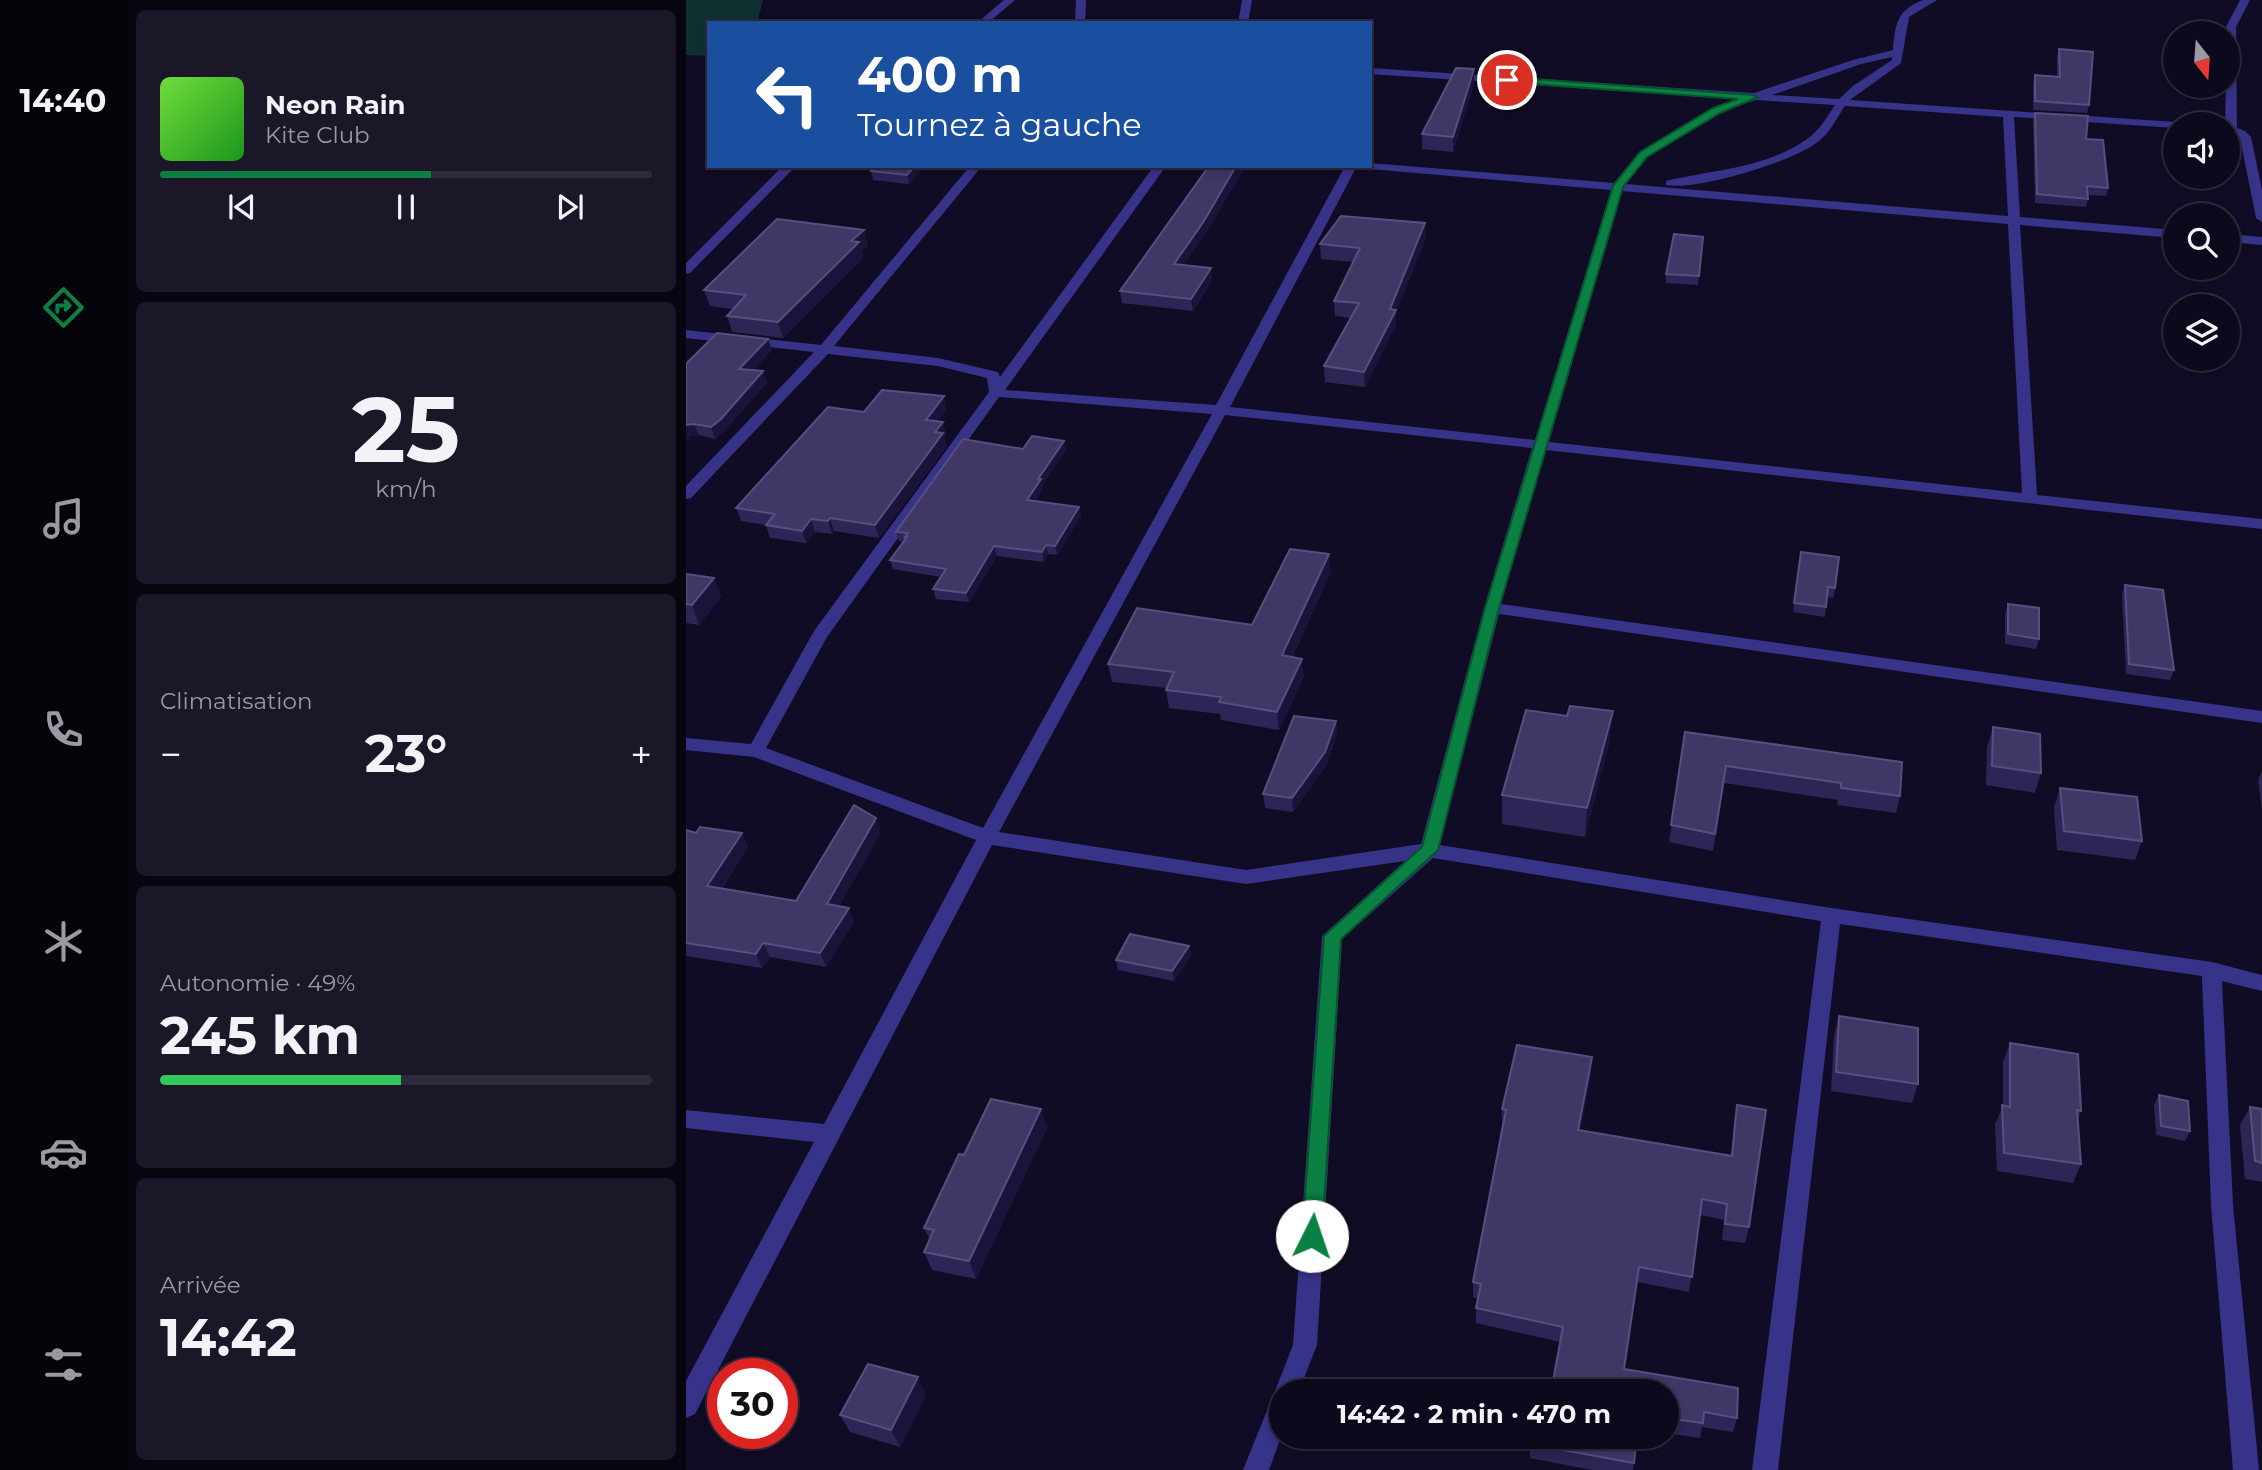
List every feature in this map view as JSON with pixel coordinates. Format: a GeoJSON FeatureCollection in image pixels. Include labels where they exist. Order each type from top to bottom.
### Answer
{"type":"FeatureCollection","features":[{"type":"Feature","properties":{"kind":"street"},"geometry":{"type":"LineString","coordinates":[[984,21],[1010,0]]}},
{"type":"Feature","properties":{"kind":"street"},"geometry":{"type":"LineString","coordinates":[[1080,21],[1081,0]]}},
{"type":"Feature","properties":{"kind":"street"},"geometry":{"type":"LineString","coordinates":[[1243,21],[1247,0]]}},
{"type":"Feature","properties":{"kind":"street"},"geometry":{"type":"LineString","coordinates":[[1618,186],[1684,183],[1738,170],[1812,142],[1827,126],[1841,103],[1856,89],[1897,61],[1902,15],[1909,8],[1932,0]]}},
{"type":"Feature","properties":{"kind":"street"},"geometry":{"type":"LineString","coordinates":[[2230,112],[2231,27],[2245,0]]}},
{"type":"Feature","properties":{"kind":"street"},"geometry":{"type":"LineString","coordinates":[[1292,1379],[1305,1345],[1332,936],[1430,850],[1492,608],[1618,186],[1643,154],[1716,110],[1857,62],[1898,52]]}},
{"type":"Feature","properties":{"kind":"street"},"geometry":{"type":"LineString","coordinates":[[1372,71],[2163,124]]}},
{"type":"Feature","properties":{"kind":"street"},"geometry":{"type":"LineString","coordinates":[[2008,114],[2030,498]]}},
{"type":"Feature","properties":{"kind":"street"},"geometry":{"type":"LineString","coordinates":[[2240,134],[2245,137],[2262,218]]}},
{"type":"Feature","properties":{"kind":"street"},"geometry":{"type":"LineString","coordinates":[[1372,166],[2163,233]]}},
{"type":"Feature","properties":{"kind":"street"},"geometry":{"type":"LineString","coordinates":[[686,271],[788,168]]}},
{"type":"Feature","properties":{"kind":"street"},"geometry":{"type":"LineString","coordinates":[[686,495],[824,350],[974,168]]}},
{"type":"Feature","properties":{"kind":"street"},"geometry":{"type":"LineString","coordinates":[[755,751],[820,635],[1159,168]]}},
{"type":"Feature","properties":{"kind":"street"},"geometry":{"type":"LineString","coordinates":[[686,1406],[987,837],[1350,168]]}},
{"type":"Feature","properties":{"kind":"street"},"geometry":{"type":"LineString","coordinates":[[2240,239],[2262,241]]}},
{"type":"Feature","properties":{"kind":"street"},"geometry":{"type":"LineString","coordinates":[[686,334],[938,362],[993,375],[996,393]]}},
{"type":"Feature","properties":{"kind":"street"},"geometry":{"type":"LineString","coordinates":[[996,393],[1221,410],[2262,524]]}},
{"type":"Feature","properties":{"kind":"street"},"geometry":{"type":"LineString","coordinates":[[1492,608],[2262,717]]}},
{"type":"Feature","properties":{"kind":"street"},"geometry":{"type":"LineString","coordinates":[[686,744],[755,751],[987,837],[1246,877],[1430,850],[1831,915],[2212,970],[2262,983]]}},
{"type":"Feature","properties":{"kind":"street"},"geometry":{"type":"LineString","coordinates":[[1765,1470],[1831,915]]}},
{"type":"Feature","properties":{"kind":"street"},"geometry":{"type":"LineString","coordinates":[[2212,970],[2222,1205],[2246,1470]]}},
{"type":"Feature","properties":{"kind":"street"},"geometry":{"type":"LineString","coordinates":[[686,1119],[830,1134]]}},
{"type":"Feature","properties":{"kind":"street"},"geometry":{"type":"LineString","coordinates":[[1256,1470],[1269,1437]]}},
{"type":"Feature","properties":{"kind":"green space"},"geometry":{"type":"Polygon","coordinates":[[[686,0],[763,0],[758,21],[707,21],[707,56],[686,55],[686,0]]]}},
{"type":"Feature","properties":{"kind":"building"},"geometry":{"type":"Polygon","coordinates":[[[2059,49],[2093,52],[2089,105],[2035,101],[2035,75],[2060,77],[2059,49]]]}},
{"type":"Feature","properties":{"kind":"building"},"geometry":{"type":"Polygon","coordinates":[[[1456,68],[1474,69],[1453,137],[1422,134],[1456,68]]]}},
{"type":"Feature","properties":{"kind":"building"},"geometry":{"type":"Polygon","coordinates":[[[2035,113],[2088,116],[2086,139],[2103,140],[2108,188],[2087,186],[2088,199],[2037,194],[2035,113]]]}},
{"type":"Feature","properties":{"kind":"building"},"geometry":{"type":"Polygon","coordinates":[[[874,168],[913,168],[907,175],[871,171],[874,168]]]}},
{"type":"Feature","properties":{"kind":"building"},"geometry":{"type":"Polygon","coordinates":[[[1208,168],[1235,168],[1204,221],[1174,264],[1211,268],[1191,299],[1120,291],[1208,168]]]}},
{"type":"Feature","properties":{"kind":"building"},"geometry":{"type":"Polygon","coordinates":[[[1341,216],[1425,223],[1390,309],[1396,310],[1364,372],[1324,366],[1359,303],[1334,301],[1360,248],[1320,244],[1341,216]]]}},
{"type":"Feature","properties":{"kind":"building"},"geometry":{"type":"Polygon","coordinates":[[[777,219],[864,230],[851,241],[859,242],[778,322],[727,316],[746,295],[704,290],[777,219]]]}},
{"type":"Feature","properties":{"kind":"building"},"geometry":{"type":"Polygon","coordinates":[[[1674,234],[1703,237],[1699,276],[1666,274],[1674,234]]]}},
{"type":"Feature","properties":{"kind":"building"},"geometry":{"type":"Polygon","coordinates":[[[717,333],[768,339],[739,369],[763,371],[711,427],[686,425],[686,364],[717,333]]]}},
{"type":"Feature","properties":{"kind":"building"},"geometry":{"type":"Polygon","coordinates":[[[882,390],[944,396],[926,420],[943,422],[935,432],[943,433],[875,525],[830,518],[828,521],[811,519],[802,531],[766,525],[775,514],[736,508],[828,407],[864,412],[882,390]]]}},
{"type":"Feature","properties":{"kind":"building"},"geometry":{"type":"Polygon","coordinates":[[[1032,436],[1064,441],[1027,500],[1079,507],[1055,546],[1046,545],[1042,552],[994,546],[966,593],[933,589],[946,569],[890,560],[908,533],[896,532],[963,439],[1023,449],[1032,436]]]}},
{"type":"Feature","properties":{"kind":"building"},"geometry":{"type":"Polygon","coordinates":[[[1290,549],[1329,554],[1282,655],[1302,659],[1277,712],[1219,702],[1221,697],[1166,690],[1174,672],[1108,664],[1137,608],[1252,625],[1290,549]]]}},
{"type":"Feature","properties":{"kind":"building"},"geometry":{"type":"Polygon","coordinates":[[[1801,552],[1839,557],[1835,588],[1828,587],[1826,607],[1794,603],[1801,552]]]}},
{"type":"Feature","properties":{"kind":"building"},"geometry":{"type":"Polygon","coordinates":[[[686,574],[714,578],[692,605],[686,604],[686,574]]]}},
{"type":"Feature","properties":{"kind":"building"},"geometry":{"type":"Polygon","coordinates":[[[2125,585],[2163,590],[2174,670],[2129,664],[2125,585]]]}},
{"type":"Feature","properties":{"kind":"building"},"geometry":{"type":"Polygon","coordinates":[[[2008,604],[2039,608],[2039,639],[2008,634],[2008,604]]]}},
{"type":"Feature","properties":{"kind":"building"},"geometry":{"type":"Polygon","coordinates":[[[1570,706],[1613,711],[1587,808],[1502,795],[1526,710],[1567,716],[1570,706]]]}},
{"type":"Feature","properties":{"kind":"building"},"geometry":{"type":"Polygon","coordinates":[[[1294,716],[1336,721],[1325,752],[1292,798],[1263,794],[1294,716]]]}},
{"type":"Feature","properties":{"kind":"building"},"geometry":{"type":"Polygon","coordinates":[[[1993,727],[2040,734],[2041,773],[1992,766],[1993,727]]]}},
{"type":"Feature","properties":{"kind":"building"},"geometry":{"type":"Polygon","coordinates":[[[1685,732],[1902,762],[1900,796],[1841,788],[1841,783],[1726,766],[1715,834],[1671,825],[1685,732]]]}},
{"type":"Feature","properties":{"kind":"building"},"geometry":{"type":"Polygon","coordinates":[[[2060,788],[2137,797],[2142,841],[2064,831],[2060,788]]]}},
{"type":"Feature","properties":{"kind":"building"},"geometry":{"type":"Polygon","coordinates":[[[854,805],[876,818],[827,904],[849,908],[820,953],[763,943],[756,954],[686,943],[686,830],[696,833],[700,827],[742,833],[707,886],[796,901],[854,805]]]}},
{"type":"Feature","properties":{"kind":"building"},"geometry":{"type":"Polygon","coordinates":[[[1130,934],[1189,946],[1172,971],[1116,960],[1130,934]]]}},
{"type":"Feature","properties":{"kind":"building"},"geometry":{"type":"Polygon","coordinates":[[[1839,1016],[1918,1028],[1918,1084],[1836,1072],[1839,1016]]]}},
{"type":"Feature","properties":{"kind":"building"},"geometry":{"type":"Polygon","coordinates":[[[2010,1043],[2078,1054],[2081,1111],[2077,1110],[2081,1164],[2004,1153],[2002,1105],[2010,1107],[2010,1043]]]}},
{"type":"Feature","properties":{"kind":"building"},"geometry":{"type":"Polygon","coordinates":[[[1517,1045],[1592,1057],[1578,1130],[1732,1156],[1737,1105],[1766,1110],[1749,1227],[1725,1224],[1727,1204],[1702,1199],[1692,1277],[1639,1267],[1624,1369],[1738,1388],[1737,1418],[1704,1412],[1703,1423],[1679,1420],[1679,1379],[1553,1379],[1563,1327],[1476,1308],[1481,1284],[1473,1282],[1506,1110],[1502,1109],[1517,1045]]]}},
{"type":"Feature","properties":{"kind":"building"},"geometry":{"type":"Polygon","coordinates":[[[2159,1095],[2188,1101],[2190,1131],[2161,1126],[2159,1095]]]}},
{"type":"Feature","properties":{"kind":"building"},"geometry":{"type":"Polygon","coordinates":[[[991,1099],[1041,1109],[969,1261],[924,1252],[934,1230],[924,1228],[959,1154],[964,1155],[991,1099]]]}},
{"type":"Feature","properties":{"kind":"building"},"geometry":{"type":"Polygon","coordinates":[[[2250,1107],[2262,1109],[2262,1163],[2255,1161],[2250,1107]]]}},
{"type":"Feature","properties":{"kind":"building"},"geometry":{"type":"Polygon","coordinates":[[[868,1364],[918,1377],[891,1430],[840,1415],[868,1364]]]}},
{"type":"Feature","properties":{"kind":"building"},"geometry":{"type":"Polygon","coordinates":[[[1557,1449],[1636,1449],[1634,1463],[1557,1449]]]}},
{"type":"Feature","properties":{"kind":"route"},"geometry":{"type":"LineString","coordinates":[[1312,1236],[1332,936],[1430,850],[1492,608],[1618,186],[1643,154],[1716,110],[1753,97],[1507,80]]}}]}
